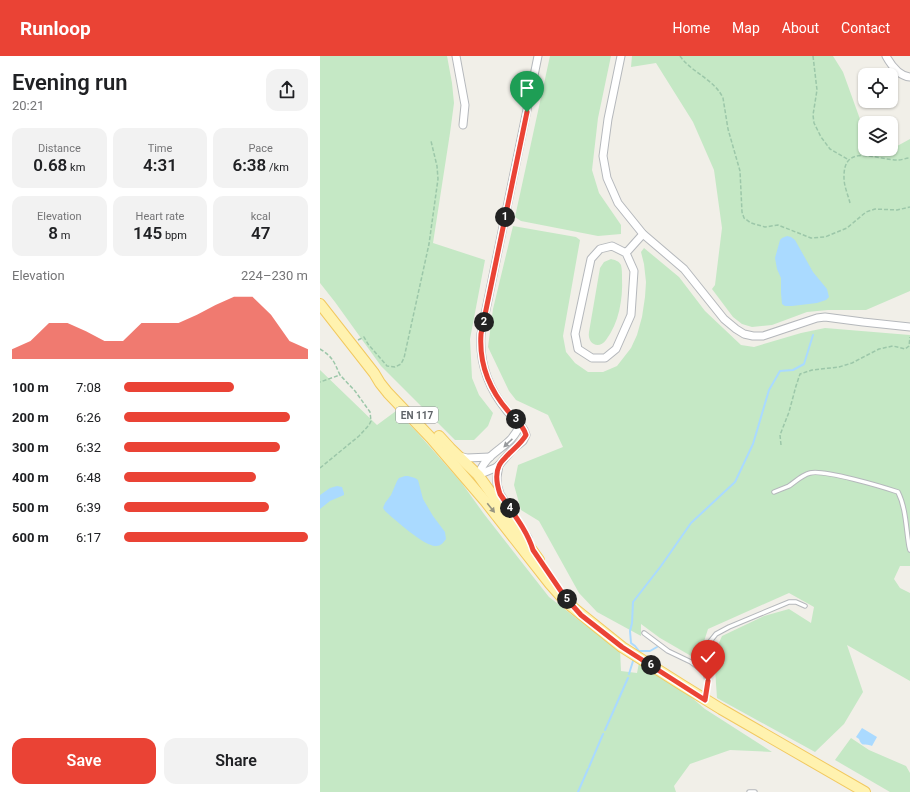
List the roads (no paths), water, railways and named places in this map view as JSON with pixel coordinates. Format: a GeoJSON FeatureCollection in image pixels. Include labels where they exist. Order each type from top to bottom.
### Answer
{"type":"FeatureCollection","features":[{"type":"Feature","properties":{"kind":"main road","name":"EN 117"},"geometry":{"type":"LineString","coordinates":[[320,304],[388,393],[431,438],[480,494],[550,584],[566,602],[622,647],[705,700],[865,792]]}},
{"type":"Feature","properties":{"kind":"main road","name":"EN 117"},"geometry":{"type":"LineString","coordinates":[[374,373],[478,475],[533,550],[565,597],[581,615]]}},
{"type":"Feature","properties":{"kind":"main road"},"geometry":{"type":"LineString","coordinates":[[431,438],[466,469],[478,475],[480,494]]}},
{"type":"Feature","properties":{"kind":"street"},"geometry":{"type":"LineString","coordinates":[[456,56],[465,105],[463,125]]}},
{"type":"Feature","properties":{"kind":"street"},"geometry":{"type":"LineString","coordinates":[[478,475],[499,465],[512,450],[523,441],[526,435],[525,430],[503,405],[489,382],[485,373],[480,345],[538,56]]}},
{"type":"Feature","properties":{"kind":"street"},"geometry":{"type":"LineString","coordinates":[[621,56],[608,118],[603,156],[607,178],[618,203],[642,234],[684,269],[724,319],[744,334],[754,336],[763,336],[817,318],[825,317],[910,327]]}},
{"type":"Feature","properties":{"kind":"street"},"geometry":{"type":"LineString","coordinates":[[886,56],[898,71],[906,77],[910,77]]}},
{"type":"Feature","properties":{"kind":"street"},"geometry":{"type":"LineString","coordinates":[[626,253],[642,234]]}},
{"type":"Feature","properties":{"kind":"street"},"geometry":{"type":"LineString","coordinates":[[612,246],[626,253],[634,271],[631,315],[616,349],[605,358],[592,358],[578,349],[575,334],[591,259],[600,249],[612,246]]}},
{"type":"Feature","properties":{"kind":"street"},"geometry":{"type":"LineString","coordinates":[[478,475],[490,457],[513,438],[518,431],[520,424]]}},
{"type":"Feature","properties":{"kind":"street"},"geometry":{"type":"LineString","coordinates":[[459,456],[467,458],[490,457]]}},
{"type":"Feature","properties":{"kind":"street"},"geometry":{"type":"LineString","coordinates":[[499,465],[497,484],[500,494],[524,530],[533,550]]}},
{"type":"Feature","properties":{"kind":"lane"},"geometry":{"type":"LineString","coordinates":[[774,492],[813,472],[830,474],[898,492],[904,510],[910,550]]}},
{"type":"Feature","properties":{"kind":"lane"},"geometry":{"type":"LineString","coordinates":[[705,700],[708,681],[704,665],[704,655],[708,644],[716,634],[788,602],[796,602],[805,606]]}},
{"type":"Feature","properties":{"kind":"lane"},"geometry":{"type":"LineString","coordinates":[[644,633],[668,650],[691,662],[706,673]]}},
{"type":"Feature","properties":{"kind":"lane"},"geometry":{"type":"LineString","coordinates":[[749,792],[754,792]]}},
{"type":"Feature","properties":{"kind":"water"},"geometry":{"type":"Polygon","coordinates":[[[787,236],[795,240],[813,272],[827,289],[829,297],[826,300],[817,303],[792,306],[785,306],[782,304],[781,278],[777,269],[775,258],[780,240],[787,236]]]}},
{"type":"Feature","properties":{"kind":"water"},"geometry":{"type":"Polygon","coordinates":[[[405,476],[418,480],[423,499],[445,532],[446,539],[441,545],[431,545],[417,537],[395,520],[383,508],[399,478],[405,476]]]}},
{"type":"Feature","properties":{"kind":"water"},"geometry":{"type":"Polygon","coordinates":[[[337,486],[342,487],[344,495],[330,501],[320,509],[320,495],[330,488],[337,486]]]}},
{"type":"Feature","properties":{"kind":"water"},"geometry":{"type":"Polygon","coordinates":[[[862,728],[877,737],[872,746],[861,743],[856,737],[862,728]]]}},
{"type":"Feature","properties":{"kind":"waterway"},"geometry":{"type":"LineString","coordinates":[[657,647],[650,651],[639,651],[631,643],[630,631],[633,602],[661,566],[691,523],[735,482],[753,444],[769,390],[780,371],[793,370],[804,364],[813,335]]}},
{"type":"Feature","properties":{"kind":"waterway"},"geometry":{"type":"LineString","coordinates":[[629,674],[633,661]]}},
{"type":"Feature","properties":{"kind":"waterway"},"geometry":{"type":"LineString","coordinates":[[605,730],[628,678]]}},
{"type":"Feature","properties":{"kind":"waterway"},"geometry":{"type":"LineString","coordinates":[[589,767],[603,734]]}},
{"type":"Feature","properties":{"kind":"waterway"},"geometry":{"type":"LineString","coordinates":[[578,792],[588,769]]}}]}
